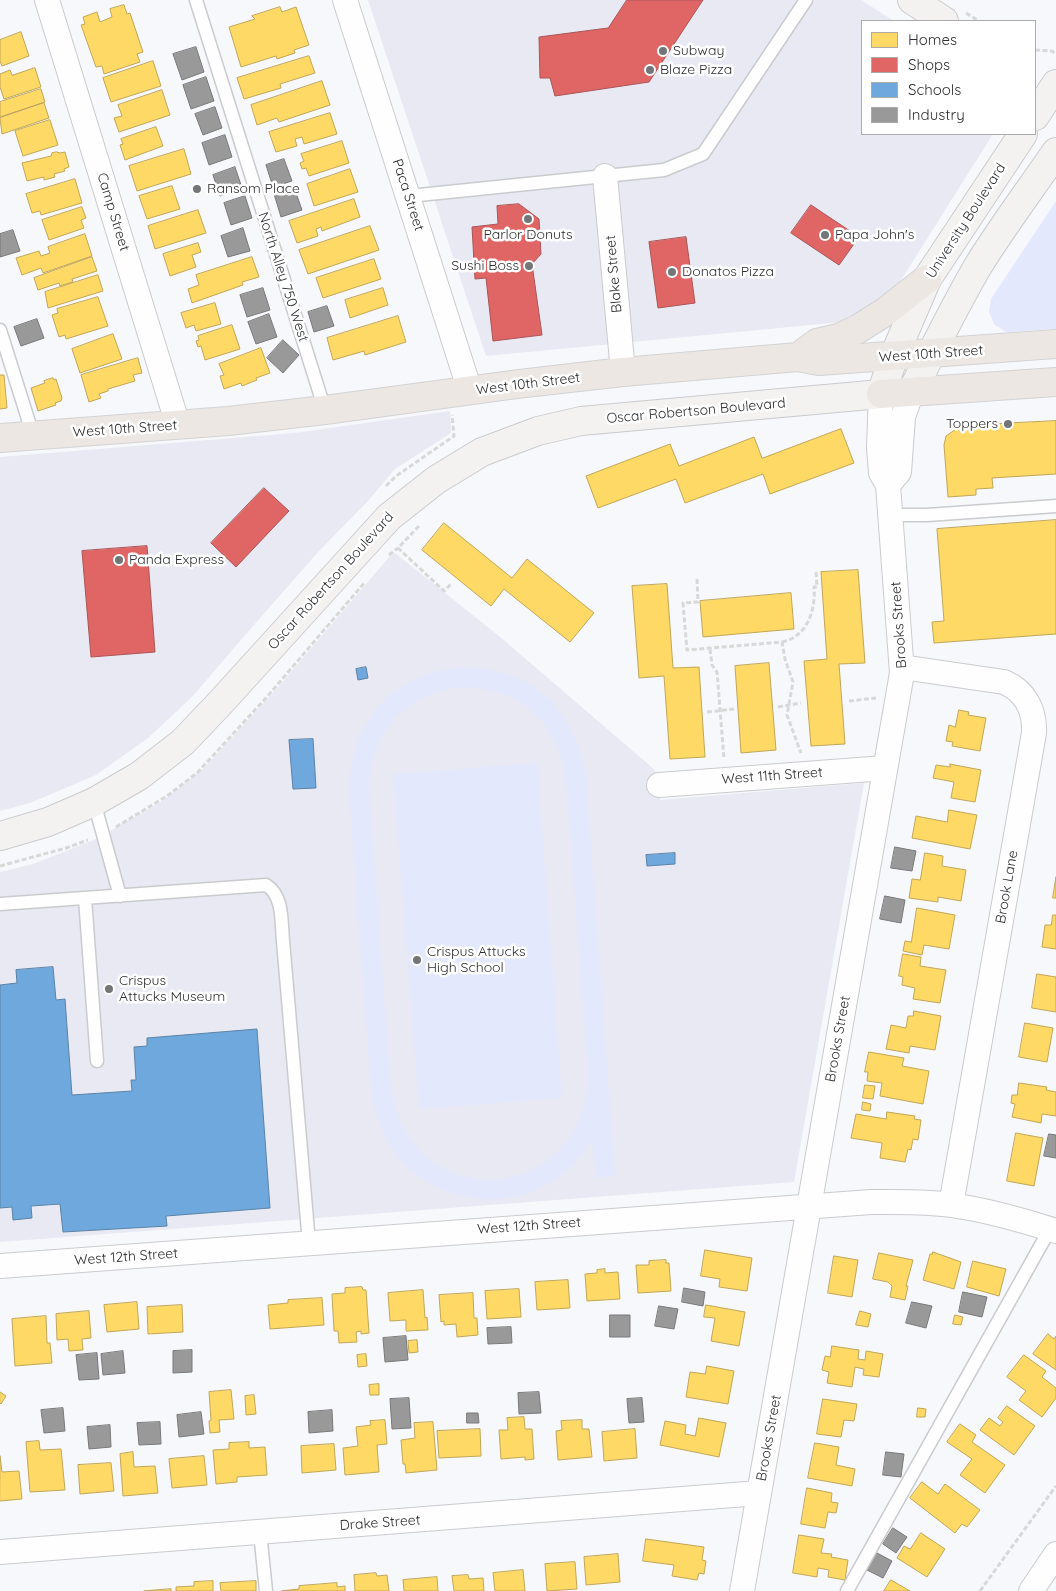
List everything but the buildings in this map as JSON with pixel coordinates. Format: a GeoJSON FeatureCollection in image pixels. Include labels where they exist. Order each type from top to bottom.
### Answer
{"type":"FeatureCollection","features":[{"type":"Feature","properties":{"kind":"main road"},"geometry":{"type":"LineString","coordinates":[[912,0],[942,20]]}},
{"type":"Feature","properties":{"kind":"main road"},"geometry":{"type":"LineString","coordinates":[[1036,114],[1050,87]]}},
{"type":"Feature","properties":{"kind":"main road","name":"University Boulevard"},"geometry":{"type":"LineString","coordinates":[[881,394],[894,356],[927,279],[1022,135]]}},
{"type":"Feature","properties":{"kind":"main road"},"geometry":{"type":"LineString","coordinates":[[912,391],[932,354],[940,334],[979,265],[1056,152]]}},
{"type":"Feature","properties":{"kind":"main road"},"geometry":{"type":"LineString","coordinates":[[798,357],[817,344],[858,330],[885,312],[927,279]]}},
{"type":"Feature","properties":{"kind":"main road","name":"West 10th Street"},"geometry":{"type":"LineString","coordinates":[[0,438],[178,425],[325,410],[461,400],[624,372],[798,357],[819,361],[1056,344]]}},
{"type":"Feature","properties":{"kind":"main road"},"geometry":{"type":"LineString","coordinates":[[912,391],[1056,382]]}},
{"type":"Feature","properties":{"kind":"main road","name":"Oscar Robertson Boulevard"},"geometry":{"type":"LineString","coordinates":[[0,836],[48,822],[94,802],[139,776],[183,742],[222,702],[389,517],[436,480],[482,452],[538,431],[581,421],[912,391]]}},
{"type":"Feature","properties":{"kind":"street","name":"Camp Street"},"geometry":{"type":"LineString","coordinates":[[47,0],[178,425]]}},
{"type":"Feature","properties":{"kind":"street","name":"Paca Street"},"geometry":{"type":"LineString","coordinates":[[345,0],[409,196],[461,400]]}},
{"type":"Feature","properties":{"kind":"street","name":"Blake Street"},"geometry":{"type":"LineString","coordinates":[[605,176],[624,372]]}},
{"type":"Feature","properties":{"kind":"street"},"geometry":{"type":"LineString","coordinates":[[888,485],[899,472],[903,418],[912,391]]}},
{"type":"Feature","properties":{"kind":"street","name":"Brooks Street"},"geometry":{"type":"LineString","coordinates":[[743,1591],[902,673],[888,485],[880,473],[881,394]]}},
{"type":"Feature","properties":{"kind":"street","name":"Brook Lane"},"geometry":{"type":"LineString","coordinates":[[902,667],[1004,682],[1021,694],[1030,705],[1034,719],[1032,742],[951,1205]]}},
{"type":"Feature","properties":{"kind":"street","name":"West 11th Street"},"geometry":{"type":"LineString","coordinates":[[659,785],[885,768]]}},
{"type":"Feature","properties":{"kind":"street","name":"West 12th Street"},"geometry":{"type":"LineString","coordinates":[[0,1266],[809,1206],[901,1201],[951,1205],[1004,1215],[1053,1230]]}},
{"type":"Feature","properties":{"kind":"street","name":"Drake Street"},"geometry":{"type":"LineString","coordinates":[[0,1552],[759,1493]]}},
{"type":"Feature","properties":{"kind":"street"},"geometry":{"type":"LineString","coordinates":[[1031,1591],[1056,1554]]}},
{"type":"Feature","properties":{"kind":"lane","name":"North Alley 750 West"},"geometry":{"type":"LineString","coordinates":[[196,0],[325,410]]}},
{"type":"Feature","properties":{"kind":"lane"},"geometry":{"type":"LineString","coordinates":[[409,196],[664,170],[703,154],[806,0]]}},
{"type":"Feature","properties":{"kind":"lane"},"geometry":{"type":"LineString","coordinates":[[0,330],[33,435]]}},
{"type":"Feature","properties":{"kind":"lane"},"geometry":{"type":"LineString","coordinates":[[891,515],[927,515],[1056,506]]}},
{"type":"Feature","properties":{"kind":"lane"},"geometry":{"type":"LineString","coordinates":[[94,802],[120,896]]}},
{"type":"Feature","properties":{"kind":"lane"},"geometry":{"type":"LineString","coordinates":[[0,904],[266,885],[274,890],[278,898],[283,941],[309,1243]]}},
{"type":"Feature","properties":{"kind":"lane"},"geometry":{"type":"LineString","coordinates":[[85,898],[97,1061]]}},
{"type":"Feature","properties":{"kind":"lane"},"geometry":{"type":"LineString","coordinates":[[848,1591],[1053,1230]]}},
{"type":"Feature","properties":{"kind":"lane"},"geometry":{"type":"LineString","coordinates":[[260,1532],[266,1591]]}},
{"type":"Feature","properties":{"kind":"path"},"geometry":{"type":"LineString","coordinates":[[1036,50],[1052,51],[1056,54]]}},
{"type":"Feature","properties":{"kind":"path"},"geometry":{"type":"LineString","coordinates":[[384,490],[396,476],[454,436],[461,400]]}},
{"type":"Feature","properties":{"kind":"path"},"geometry":{"type":"LineString","coordinates":[[423,521],[398,548],[444,591],[452,583]]}},
{"type":"Feature","properties":{"kind":"path"},"geometry":{"type":"LineString","coordinates":[[697,579],[698,602],[683,604],[687,650],[791,640],[801,632],[808,622],[815,601],[814,587],[817,587],[816,572]]}},
{"type":"Feature","properties":{"kind":"path"},"geometry":{"type":"LineString","coordinates":[[782,642],[792,682],[787,715],[803,761]]}},
{"type":"Feature","properties":{"kind":"path"},"geometry":{"type":"LineString","coordinates":[[710,648],[712,665],[717,672],[725,767]]}},
{"type":"Feature","properties":{"kind":"path"},"geometry":{"type":"LineString","coordinates":[[849,701],[881,699]]}},
{"type":"Feature","properties":{"kind":"path"},"geometry":{"type":"LineString","coordinates":[[778,707],[801,703]]}},
{"type":"Feature","properties":{"kind":"path"},"geometry":{"type":"LineString","coordinates":[[707,712],[734,709]]}},
{"type":"Feature","properties":{"kind":"path"},"geometry":{"type":"LineString","coordinates":[[980,1591],[1056,1486]]}},
{"type":"Feature","properties":{"kind":"shaded area"},"geometry":{"type":"Polygon","coordinates":[[[368,0],[861,0],[892,20],[861,20],[861,135],[992,135],[896,288],[842,322],[486,356],[368,0]]]}},
{"type":"Feature","properties":{"kind":"shaded area"},"geometry":{"type":"Polygon","coordinates":[[[1056,201],[1056,329],[1006,332],[994,324],[989,312],[991,299],[1056,201]]]}},
{"type":"Feature","properties":{"kind":"shaded area"},"geometry":{"type":"Polygon","coordinates":[[[450,411],[451,433],[395,469],[368,501],[319,551],[192,697],[148,738],[96,775],[30,803],[0,811],[0,457],[294,433],[450,411]]]}},
{"type":"Feature","properties":{"kind":"shaded area","name":"Crispus Attucks High School"},"geometry":{"type":"Polygon","coordinates":[[[395,553],[499,636],[655,770],[660,800],[864,783],[794,1182],[0,1242],[0,872],[33,864],[94,840],[161,802],[204,768],[279,686],[390,556],[395,553]]]}},
{"type":"Feature","properties":{"kind":"shaded area"},"geometry":{"type":"Polygon","coordinates":[[[461,667],[487,669],[509,675],[529,684],[561,712],[572,731],[580,753],[586,778],[615,1176],[596,1178],[592,1141],[567,1171],[535,1190],[513,1197],[490,1199],[467,1197],[445,1191],[425,1180],[406,1166],[391,1148],[378,1120],[371,1091],[349,791],[352,765],[358,743],[367,722],[380,705],[395,691],[414,680],[436,672],[461,667]],[[462,687],[424,697],[394,719],[376,750],[371,769],[369,790],[391,1090],[405,1132],[431,1160],[463,1176],[497,1179],[531,1170],[560,1149],[580,1117],[588,1073],[566,779],[562,759],[555,741],[545,725],[533,712],[519,702],[502,694],[483,689],[462,687]]]}},
{"type":"Feature","properties":{"kind":"shaded area"},"geometry":{"type":"Polygon","coordinates":[[[537,763],[562,1098],[419,1109],[393,774],[537,763]]]}},
{"type":"Feature","properties":{"kind":"place","name":"Subway"},"geometry":{"type":"Point","coordinates":[663,51]}},
{"type":"Feature","properties":{"kind":"place","name":"Blaze Pizza"},"geometry":{"type":"Point","coordinates":[650,70]}},
{"type":"Feature","properties":{"kind":"place","name":"Ransom Place"},"geometry":{"type":"Point","coordinates":[197,189]}},
{"type":"Feature","properties":{"kind":"place","name":"Parlor Donuts"},"geometry":{"type":"Point","coordinates":[528,219]}},
{"type":"Feature","properties":{"kind":"place","name":"Papa John's"},"geometry":{"type":"Point","coordinates":[825,235]}},
{"type":"Feature","properties":{"kind":"place","name":"Sushi Boss"},"geometry":{"type":"Point","coordinates":[529,266]}},
{"type":"Feature","properties":{"kind":"place","name":"Donatos Pizza"},"geometry":{"type":"Point","coordinates":[672,272]}},
{"type":"Feature","properties":{"kind":"place","name":"Toppers"},"geometry":{"type":"Point","coordinates":[1008,424]}},
{"type":"Feature","properties":{"kind":"place","name":"Panda Express"},"geometry":{"type":"Point","coordinates":[119,560]}},
{"type":"Feature","properties":{"kind":"place","name":"Crispus Attucks High School"},"geometry":{"type":"Point","coordinates":[417,960]}},
{"type":"Feature","properties":{"kind":"place","name":"Crispus Attucks Museum"},"geometry":{"type":"Point","coordinates":[109,989]}}]}
